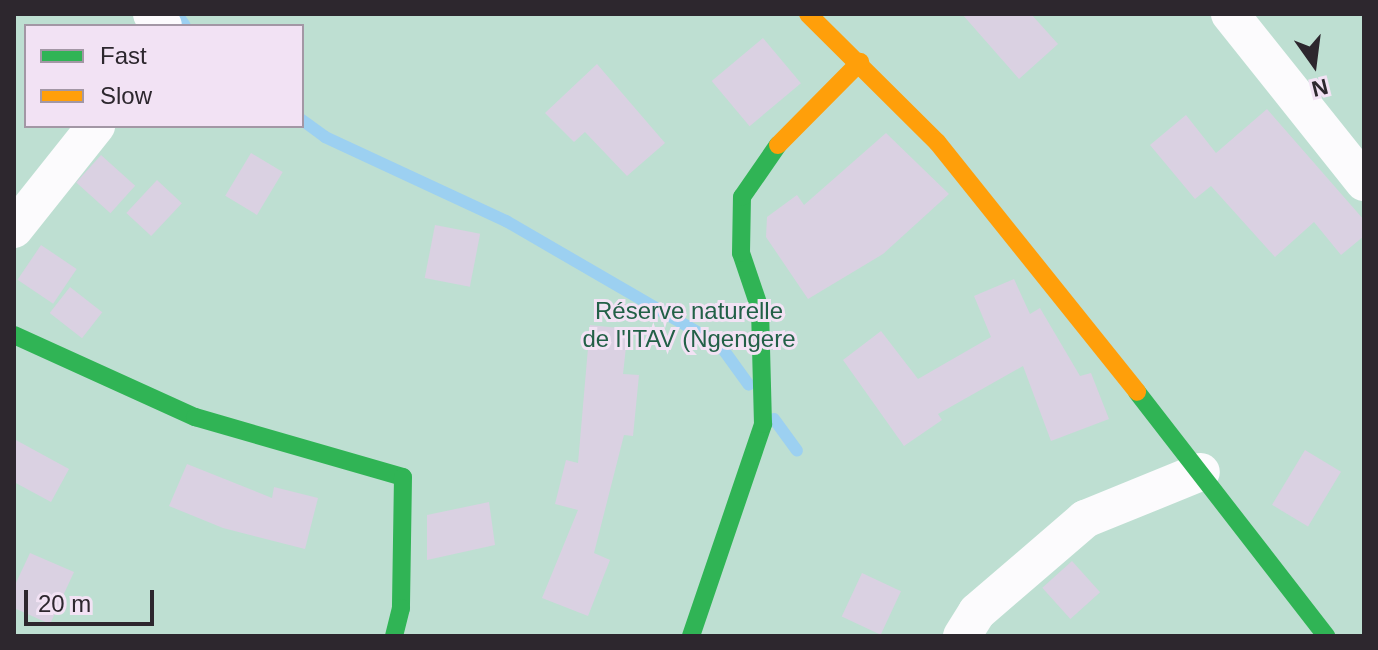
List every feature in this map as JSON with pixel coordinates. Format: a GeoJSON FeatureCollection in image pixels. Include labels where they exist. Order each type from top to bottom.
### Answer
{"type":"FeatureCollection","features":[{"type":"Feature","properties":{"kind":"street"},"geometry":{"type":"LineString","coordinates":[[808,14],[860,62],[1011,229],[1326,636]]}},
{"type":"Feature","properties":{"kind":"street"},"geometry":{"type":"LineString","coordinates":[[1230,14],[1364,182]]}},
{"type":"Feature","properties":{"kind":"street"},"geometry":{"type":"LineString","coordinates":[[691,636],[761,428],[760,309],[741,253],[742,197],[772,152],[860,62]]}},
{"type":"Feature","properties":{"kind":"street"},"geometry":{"type":"LineString","coordinates":[[14,229],[94,128]]}},
{"type":"Feature","properties":{"kind":"street"},"geometry":{"type":"LineString","coordinates":[[14,335],[195,417],[403,477],[401,608],[394,636]]}},
{"type":"Feature","properties":{"kind":"street"},"geometry":{"type":"LineString","coordinates":[[962,636],[977,612],[1085,519],[1201,472]]}},
{"type":"Feature","properties":{"kind":"green space","name":"Réserve naturelle de l'ITAV (Ngengere"},"geometry":{"type":"Polygon","coordinates":[[[14,14],[1364,14],[1364,636],[14,636],[14,14]]]}},
{"type":"Feature","properties":{"kind":"building"},"geometry":{"type":"Polygon","coordinates":[[[962,14],[1031,14],[1058,44],[1019,79],[962,14]]]}},
{"type":"Feature","properties":{"kind":"building"},"geometry":{"type":"Polygon","coordinates":[[[763,38],[801,83],[750,126],[712,81],[763,38]]]}},
{"type":"Feature","properties":{"kind":"building"},"geometry":{"type":"Polygon","coordinates":[[[597,64],[665,143],[627,176],[585,132],[574,142],[545,113],[597,64]]]}},
{"type":"Feature","properties":{"kind":"building"},"geometry":{"type":"Polygon","coordinates":[[[1267,109],[1364,220],[1364,236],[1341,255],[1314,222],[1275,257],[1211,186],[1195,199],[1150,145],[1186,115],[1216,153],[1267,109]]]}},
{"type":"Feature","properties":{"kind":"building"},"geometry":{"type":"Polygon","coordinates":[[[886,133],[949,194],[883,254],[808,299],[766,237],[767,217],[797,195],[804,205],[886,133]]]}},
{"type":"Feature","properties":{"kind":"building"},"geometry":{"type":"Polygon","coordinates":[[[251,153],[283,172],[257,215],[225,196],[251,153]]]}},
{"type":"Feature","properties":{"kind":"building"},"geometry":{"type":"Polygon","coordinates":[[[101,155],[135,186],[110,213],[76,182],[101,155]]]}},
{"type":"Feature","properties":{"kind":"building"},"geometry":{"type":"Polygon","coordinates":[[[157,180],[182,203],[151,236],[126,213],[157,180]]]}},
{"type":"Feature","properties":{"kind":"building"},"geometry":{"type":"Polygon","coordinates":[[[435,225],[480,234],[470,287],[425,278],[435,225]]]}},
{"type":"Feature","properties":{"kind":"building"},"geometry":{"type":"Polygon","coordinates":[[[41,245],[77,269],[53,304],[18,280],[41,245]]]}},
{"type":"Feature","properties":{"kind":"building"},"geometry":{"type":"Polygon","coordinates":[[[1014,279],[1030,314],[1040,308],[1080,376],[1091,373],[1109,419],[1051,441],[1023,366],[938,414],[942,420],[904,446],[843,360],[881,331],[918,379],[991,337],[974,296],[1014,279]]]}},
{"type":"Feature","properties":{"kind":"building"},"geometry":{"type":"Polygon","coordinates":[[[70,287],[102,312],[82,338],[50,313],[70,287]]]}},
{"type":"Feature","properties":{"kind":"building"},"geometry":{"type":"Polygon","coordinates":[[[590,325],[628,329],[623,374],[639,375],[633,436],[624,435],[594,553],[610,560],[588,616],[542,598],[578,510],[555,504],[566,460],[578,463],[590,325]]]}},
{"type":"Feature","properties":{"kind":"building"},"geometry":{"type":"Polygon","coordinates":[[[14,439],[69,469],[51,502],[14,482],[14,439]]]}},
{"type":"Feature","properties":{"kind":"building"},"geometry":{"type":"Polygon","coordinates":[[[1305,450],[1341,472],[1308,526],[1272,505],[1305,450]]]}},
{"type":"Feature","properties":{"kind":"building"},"geometry":{"type":"Polygon","coordinates":[[[187,464],[272,498],[274,487],[318,498],[305,549],[223,528],[169,506],[187,464]]]}},
{"type":"Feature","properties":{"kind":"building"},"geometry":{"type":"Polygon","coordinates":[[[489,502],[495,545],[427,560],[427,515],[489,502]]]}},
{"type":"Feature","properties":{"kind":"building"},"geometry":{"type":"Polygon","coordinates":[[[30,553],[74,572],[50,624],[14,608],[14,587],[30,553]]]}},
{"type":"Feature","properties":{"kind":"building"},"geometry":{"type":"Polygon","coordinates":[[[1072,561],[1100,592],[1070,619],[1042,588],[1072,561]]]}},
{"type":"Feature","properties":{"kind":"building"},"geometry":{"type":"Polygon","coordinates":[[[862,573],[901,591],[881,635],[842,617],[862,573]]]}},
{"type":"Feature","properties":{"kind":"waterway"},"geometry":{"type":"LineString","coordinates":[[177,14],[184,24]]}},
{"type":"Feature","properties":{"kind":"waterway"},"geometry":{"type":"LineString","coordinates":[[304,121],[325,137],[506,221],[720,345],[749,385]]}},
{"type":"Feature","properties":{"kind":"waterway"},"geometry":{"type":"LineString","coordinates":[[774,419],[797,451]]}},
{"type":"Feature","properties":{"kind":"traffic: fast"},"geometry":{"type":"LineString","coordinates":[[691,636],[763,424],[760,309],[741,253],[742,197],[778,145]]}},
{"type":"Feature","properties":{"kind":"traffic: fast"},"geometry":{"type":"LineString","coordinates":[[14,335],[195,417],[403,477],[401,608],[394,636]]}},
{"type":"Feature","properties":{"kind":"traffic: fast"},"geometry":{"type":"LineString","coordinates":[[1137,392],[1326,636]]}},
{"type":"Feature","properties":{"kind":"traffic: slow"},"geometry":{"type":"LineString","coordinates":[[808,14],[937,142],[1137,392]]}},
{"type":"Feature","properties":{"kind":"traffic: slow"},"geometry":{"type":"LineString","coordinates":[[778,145],[860,62]]}}]}
